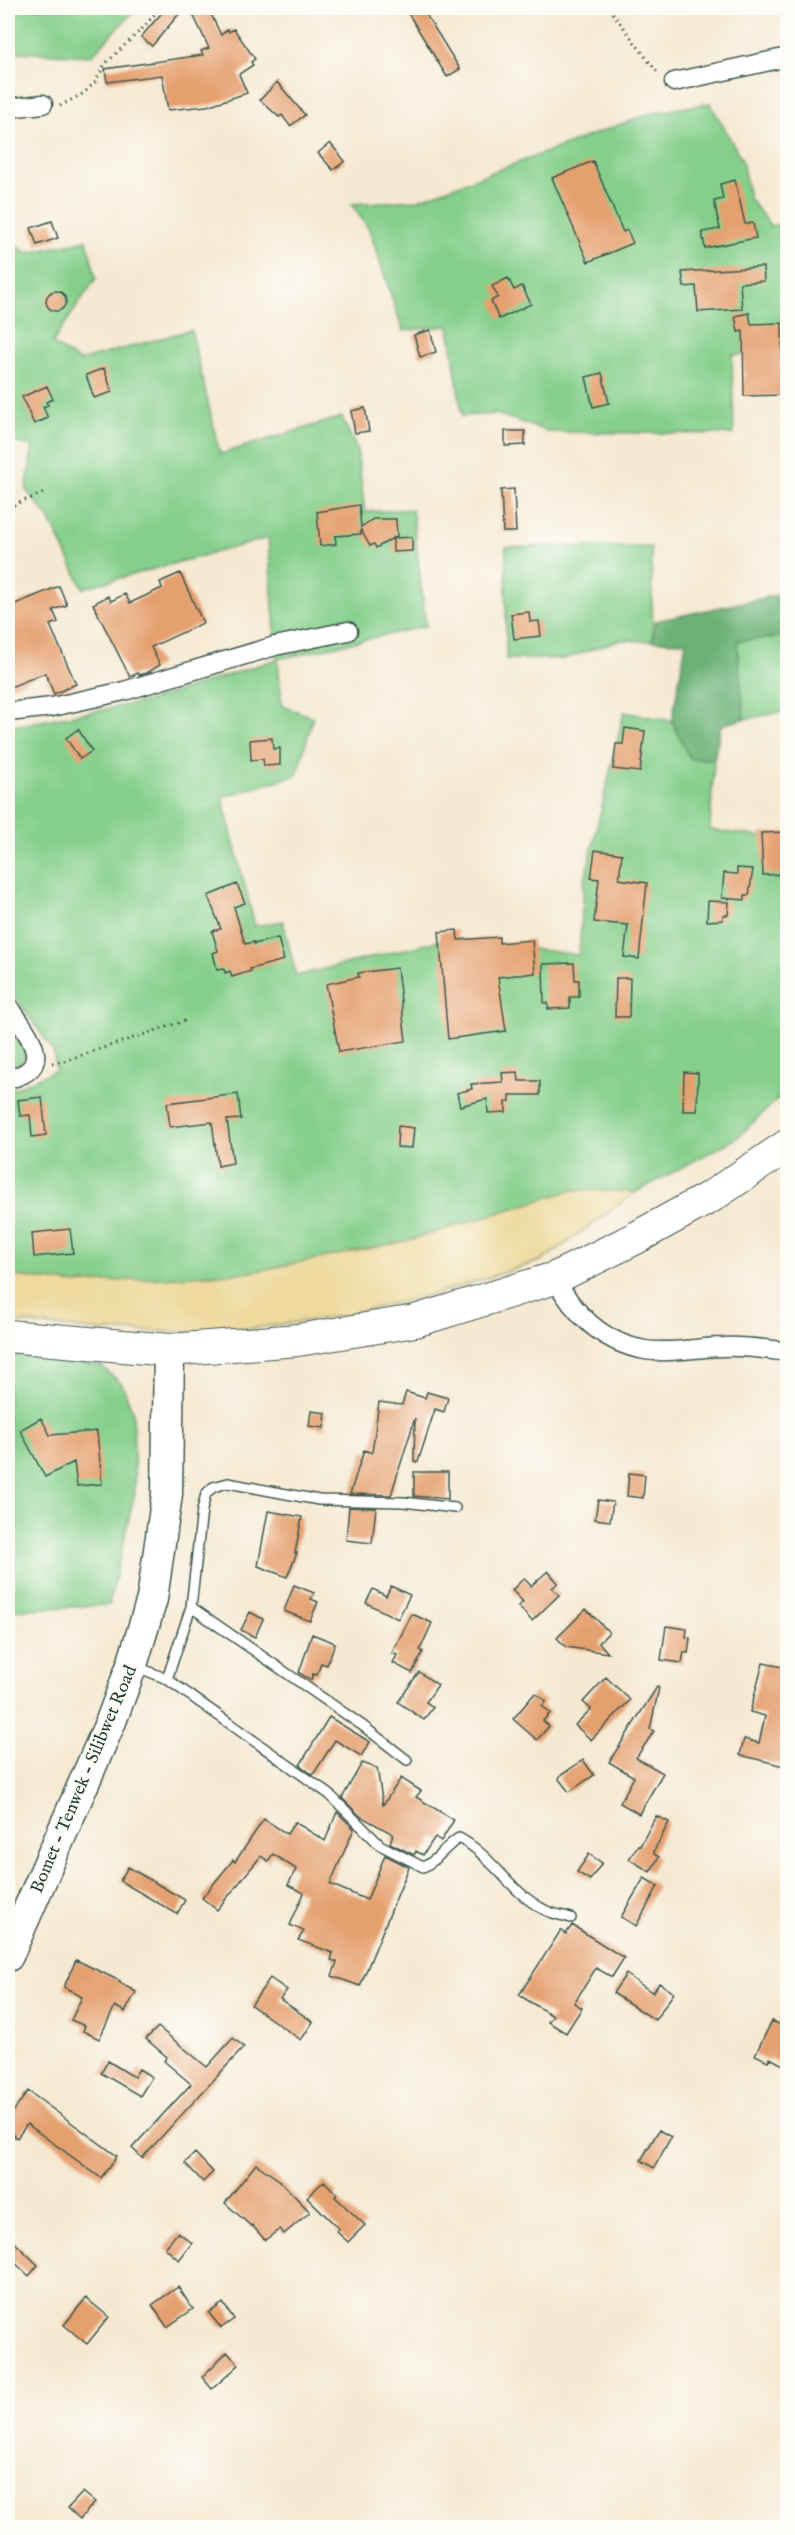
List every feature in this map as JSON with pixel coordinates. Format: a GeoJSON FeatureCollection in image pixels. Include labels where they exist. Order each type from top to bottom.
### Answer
{"type":"FeatureCollection","features":[{"type":"Feature","properties":{"kind":"highway"},"geometry":{"type":"LineString","coordinates":[[8,1336],[169,1350],[298,1340],[415,1321],[555,1278],[692,1207],[769,1160],[788,1145]]}},
{"type":"Feature","properties":{"kind":"main road","name":"Bomet - Tenwek - Silibwet Road"},"geometry":{"type":"LineString","coordinates":[[8,1956],[111,1721],[132,1665],[152,1599],[162,1538],[168,1467],[169,1350]]}},
{"type":"Feature","properties":{"kind":"street"},"geometry":{"type":"LineString","coordinates":[[674,82],[788,57]]}},
{"type":"Feature","properties":{"kind":"street"},"geometry":{"type":"LineString","coordinates":[[8,108],[43,104]]}},
{"type":"Feature","properties":{"kind":"street"},"geometry":{"type":"LineString","coordinates":[[8,712],[52,707],[123,691],[275,646],[348,631]]}},
{"type":"Feature","properties":{"kind":"street"},"geometry":{"type":"LineString","coordinates":[[8,1005],[36,1052],[35,1064],[24,1073],[8,1079]]}},
{"type":"Feature","properties":{"kind":"street"},"geometry":{"type":"LineString","coordinates":[[555,1278],[567,1301],[581,1318],[624,1344],[646,1350],[724,1347],[788,1352]]}},
{"type":"Feature","properties":{"kind":"lane"},"geometry":{"type":"LineString","coordinates":[[166,1679],[191,1607],[202,1510],[206,1494],[213,1487],[228,1483],[320,1500],[403,1502],[455,1508]]}},
{"type":"Feature","properties":{"kind":"lane"},"geometry":{"type":"LineString","coordinates":[[191,1607],[363,1726],[407,1760]]}},
{"type":"Feature","properties":{"kind":"lane"},"geometry":{"type":"LineString","coordinates":[[132,1665],[166,1679],[329,1794],[380,1845],[423,1867],[433,1863],[448,1845],[459,1838],[474,1846],[515,1887],[543,1910],[571,1918]]}},
{"type":"Feature","properties":{"kind":"path"},"geometry":{"type":"LineString","coordinates":[[43,104],[59,106],[72,102],[84,93],[95,82],[105,64],[142,29],[160,8]]}},
{"type":"Feature","properties":{"kind":"path"},"geometry":{"type":"LineString","coordinates":[[609,8],[659,75],[665,81],[674,82]]}},
{"type":"Feature","properties":{"kind":"path"},"geometry":{"type":"LineString","coordinates":[[8,507],[44,494]]}},
{"type":"Feature","properties":{"kind":"path"},"geometry":{"type":"LineString","coordinates":[[35,1064],[64,1061],[187,1020]]}},
{"type":"Feature","properties":{"kind":"green space"},"geometry":{"type":"Polygon","coordinates":[[[8,8],[137,8],[91,56],[18,52],[8,39],[8,8]]]}},
{"type":"Feature","properties":{"kind":"green space"},"geometry":{"type":"Polygon","coordinates":[[[710,103],[742,160],[749,198],[771,226],[787,223],[787,352],[732,355],[734,434],[550,432],[497,414],[462,416],[449,326],[403,331],[369,229],[351,204],[418,200],[648,114],[710,103]]]}},
{"type":"Feature","properties":{"kind":"green space"},"geometry":{"type":"Polygon","coordinates":[[[87,240],[96,278],[52,343],[79,361],[191,330],[220,454],[342,417],[357,450],[365,512],[412,509],[426,626],[278,659],[282,706],[313,717],[297,775],[222,797],[255,926],[283,921],[296,976],[450,938],[579,955],[584,883],[624,712],[672,721],[690,759],[714,759],[710,830],[787,840],[787,1090],[737,1138],[636,1192],[573,1190],[407,1241],[253,1272],[75,1284],[8,1275],[8,1091],[56,1070],[53,1050],[8,987],[8,727],[149,701],[277,659],[268,538],[83,588],[49,518],[26,490],[33,446],[8,441],[8,241],[28,253],[87,240]]]}},
{"type":"Feature","properties":{"kind":"green space"},"geometry":{"type":"Polygon","coordinates":[[[506,547],[651,547],[653,641],[619,640],[564,659],[506,659],[506,547]]]}},
{"type":"Feature","properties":{"kind":"green space"},"geometry":{"type":"Polygon","coordinates":[[[787,593],[787,631],[779,637],[737,641],[744,719],[721,725],[714,759],[690,759],[672,721],[686,642],[653,641],[655,621],[787,593]]]}},
{"type":"Feature","properties":{"kind":"green space"},"geometry":{"type":"Polygon","coordinates":[[[787,631],[787,711],[744,719],[737,641],[779,637],[787,631]]]}},
{"type":"Feature","properties":{"kind":"green space"},"geometry":{"type":"Polygon","coordinates":[[[8,1022],[25,1049],[25,1059],[14,1068],[8,1069],[8,1022]]]}},
{"type":"Feature","properties":{"kind":"green space"},"geometry":{"type":"Polygon","coordinates":[[[8,1354],[101,1366],[122,1384],[133,1413],[135,1492],[109,1605],[8,1610],[8,1354]]]}},
{"type":"Feature","properties":{"kind":"sand"},"geometry":{"type":"Polygon","coordinates":[[[573,1190],[636,1192],[543,1260],[446,1291],[341,1316],[224,1332],[100,1331],[8,1321],[8,1275],[75,1284],[253,1272],[407,1241],[573,1190]]]}},
{"type":"Feature","properties":{"kind":"building"},"geometry":{"type":"Polygon","coordinates":[[[166,8],[184,8],[152,46],[141,37],[166,8]]]}},
{"type":"Feature","properties":{"kind":"building"},"geometry":{"type":"Polygon","coordinates":[[[190,8],[208,8],[221,35],[228,29],[229,32],[234,29],[255,59],[251,62],[253,65],[239,74],[247,93],[207,106],[168,110],[162,75],[107,82],[105,69],[203,55],[201,51],[209,48],[190,8]]]}},
{"type":"Feature","properties":{"kind":"building"},"geometry":{"type":"Polygon","coordinates":[[[405,8],[422,8],[460,69],[447,77],[405,8]]]}},
{"type":"Feature","properties":{"kind":"building"},"geometry":{"type":"Polygon","coordinates":[[[277,82],[305,115],[290,126],[282,115],[279,117],[260,100],[277,82]]]}},
{"type":"Feature","properties":{"kind":"building"},"geometry":{"type":"Polygon","coordinates":[[[330,143],[345,161],[333,170],[318,153],[330,143]]]}},
{"type":"Feature","properties":{"kind":"building"},"geometry":{"type":"Polygon","coordinates":[[[593,161],[623,232],[627,230],[633,243],[588,262],[552,178],[593,161]]]}},
{"type":"Feature","properties":{"kind":"building"},"geometry":{"type":"Polygon","coordinates":[[[735,180],[745,224],[753,223],[756,238],[705,248],[702,232],[720,229],[714,201],[723,199],[720,184],[735,180]]]}},
{"type":"Feature","properties":{"kind":"building"},"geometry":{"type":"Polygon","coordinates":[[[52,221],[58,238],[37,245],[31,228],[52,221]]]}},
{"type":"Feature","properties":{"kind":"building"},"geometry":{"type":"Polygon","coordinates":[[[763,267],[764,281],[740,283],[742,309],[698,312],[696,286],[684,287],[682,272],[763,267]]]}},
{"type":"Feature","properties":{"kind":"building"},"geometry":{"type":"Polygon","coordinates":[[[508,278],[514,290],[522,286],[531,304],[499,319],[491,301],[498,297],[492,286],[508,278]]]}},
{"type":"Feature","properties":{"kind":"building"},"geometry":{"type":"Polygon","coordinates":[[[56,291],[63,294],[66,301],[63,308],[56,311],[49,308],[46,301],[49,294],[56,291]]]}},
{"type":"Feature","properties":{"kind":"building"},"geometry":{"type":"Polygon","coordinates":[[[749,313],[751,324],[782,323],[783,395],[744,396],[743,331],[738,332],[735,316],[749,313]]]}},
{"type":"Feature","properties":{"kind":"building"},"geometry":{"type":"Polygon","coordinates":[[[430,330],[436,352],[420,357],[414,335],[430,330]]]}},
{"type":"Feature","properties":{"kind":"building"},"geometry":{"type":"Polygon","coordinates":[[[104,368],[112,392],[94,398],[86,375],[104,368]]]}},
{"type":"Feature","properties":{"kind":"building"},"geometry":{"type":"Polygon","coordinates":[[[602,373],[609,403],[593,407],[586,377],[602,373]]]}},
{"type":"Feature","properties":{"kind":"building"},"geometry":{"type":"Polygon","coordinates":[[[47,386],[53,399],[46,402],[48,405],[43,407],[48,418],[34,424],[22,397],[47,386]]]}},
{"type":"Feature","properties":{"kind":"building"},"geometry":{"type":"Polygon","coordinates":[[[365,408],[369,431],[355,433],[351,411],[365,408]]]}},
{"type":"Feature","properties":{"kind":"building"},"geometry":{"type":"Polygon","coordinates":[[[505,431],[525,431],[525,445],[505,446],[505,431]]]}},
{"type":"Feature","properties":{"kind":"building"},"geometry":{"type":"Polygon","coordinates":[[[514,489],[516,532],[503,532],[501,490],[514,489]]]}},
{"type":"Feature","properties":{"kind":"building"},"geometry":{"type":"Polygon","coordinates":[[[359,505],[361,527],[373,519],[396,519],[397,536],[394,538],[412,537],[412,551],[393,552],[393,538],[376,548],[374,544],[370,546],[361,530],[361,534],[335,536],[336,544],[320,546],[317,512],[359,505]]]}},
{"type":"Feature","properties":{"kind":"building"},"geometry":{"type":"Polygon","coordinates":[[[180,573],[203,623],[151,647],[160,665],[147,673],[139,675],[138,673],[130,677],[93,604],[108,596],[111,601],[125,594],[130,603],[162,588],[160,582],[180,573]]]}},
{"type":"Feature","properties":{"kind":"building"},"geometry":{"type":"Polygon","coordinates":[[[59,586],[67,605],[53,610],[58,622],[50,625],[76,684],[54,694],[45,673],[8,688],[8,607],[59,586]]]}},
{"type":"Feature","properties":{"kind":"building"},"geometry":{"type":"Polygon","coordinates":[[[529,612],[530,622],[539,621],[541,636],[514,639],[511,614],[529,612]]]}},
{"type":"Feature","properties":{"kind":"building"},"geometry":{"type":"Polygon","coordinates":[[[625,728],[645,731],[640,772],[613,769],[616,744],[623,744],[625,728]]]}},
{"type":"Feature","properties":{"kind":"building"},"geometry":{"type":"Polygon","coordinates":[[[78,729],[92,751],[80,759],[66,738],[78,729]]]}},
{"type":"Feature","properties":{"kind":"building"},"geometry":{"type":"Polygon","coordinates":[[[272,738],[273,749],[280,748],[280,765],[264,766],[263,759],[251,760],[250,740],[272,738]]]}},
{"type":"Feature","properties":{"kind":"building"},"geometry":{"type":"Polygon","coordinates":[[[788,832],[788,874],[763,875],[761,833],[788,832]]]}},
{"type":"Feature","properties":{"kind":"building"},"geometry":{"type":"Polygon","coordinates":[[[595,850],[622,854],[619,879],[647,883],[639,959],[624,957],[628,925],[594,922],[599,879],[591,878],[595,850]]]}},
{"type":"Feature","properties":{"kind":"building"},"geometry":{"type":"Polygon","coordinates":[[[737,868],[753,869],[749,895],[745,895],[745,900],[722,898],[724,873],[737,874],[737,868]]]}},
{"type":"Feature","properties":{"kind":"building"},"geometry":{"type":"Polygon","coordinates":[[[237,884],[245,903],[234,907],[245,944],[278,938],[284,960],[250,969],[251,971],[232,977],[230,971],[225,973],[224,969],[217,970],[213,953],[218,951],[212,931],[221,929],[208,896],[237,884]]]}},
{"type":"Feature","properties":{"kind":"building"},"geometry":{"type":"Polygon","coordinates":[[[708,901],[729,902],[728,915],[723,915],[723,920],[707,921],[708,901]]]}},
{"type":"Feature","properties":{"kind":"building"},"geometry":{"type":"Polygon","coordinates":[[[457,930],[458,940],[499,937],[499,943],[532,940],[535,973],[498,977],[506,1031],[448,1039],[439,932],[457,930]]]}},
{"type":"Feature","properties":{"kind":"building"},"geometry":{"type":"Polygon","coordinates":[[[574,963],[575,980],[579,980],[579,997],[570,997],[570,1008],[548,1009],[548,1003],[544,1003],[543,964],[574,963]]]}},
{"type":"Feature","properties":{"kind":"building"},"geometry":{"type":"Polygon","coordinates":[[[397,968],[406,1041],[339,1052],[326,984],[359,977],[358,973],[397,968]]]}},
{"type":"Feature","properties":{"kind":"building"},"geometry":{"type":"Polygon","coordinates":[[[616,978],[630,978],[629,1017],[615,1017],[616,978]]]}},
{"type":"Feature","properties":{"kind":"building"},"geometry":{"type":"Polygon","coordinates":[[[518,1072],[519,1081],[540,1081],[540,1095],[510,1095],[510,1101],[506,1102],[506,1112],[488,1113],[487,1099],[460,1106],[457,1093],[472,1089],[471,1084],[503,1082],[502,1073],[518,1072]]]}},
{"type":"Feature","properties":{"kind":"building"},"geometry":{"type":"Polygon","coordinates":[[[684,1072],[698,1073],[697,1111],[683,1111],[684,1072]]]}},
{"type":"Feature","properties":{"kind":"building"},"geometry":{"type":"Polygon","coordinates":[[[238,1094],[241,1119],[227,1120],[233,1163],[218,1166],[212,1122],[170,1127],[167,1103],[238,1094]]]}},
{"type":"Feature","properties":{"kind":"building"},"geometry":{"type":"Polygon","coordinates":[[[42,1097],[46,1135],[32,1137],[30,1115],[20,1116],[18,1100],[42,1097]]]}},
{"type":"Feature","properties":{"kind":"building"},"geometry":{"type":"Polygon","coordinates":[[[398,1126],[414,1128],[412,1148],[397,1147],[398,1126]]]}},
{"type":"Feature","properties":{"kind":"building"},"geometry":{"type":"Polygon","coordinates":[[[70,1229],[73,1253],[34,1257],[32,1233],[70,1229]]]}},
{"type":"Feature","properties":{"kind":"building"},"geometry":{"type":"Polygon","coordinates":[[[406,1392],[425,1398],[427,1392],[448,1398],[444,1412],[435,1409],[418,1462],[414,1462],[415,1418],[391,1495],[350,1494],[364,1450],[372,1453],[379,1402],[402,1405],[406,1392]]]}},
{"type":"Feature","properties":{"kind":"building"},"geometry":{"type":"Polygon","coordinates":[[[311,1411],[326,1413],[324,1428],[309,1426],[311,1411]]]}},
{"type":"Feature","properties":{"kind":"building"},"geometry":{"type":"Polygon","coordinates":[[[41,1418],[50,1435],[97,1431],[102,1484],[77,1486],[74,1462],[45,1477],[20,1430],[41,1418]]]}},
{"type":"Feature","properties":{"kind":"building"},"geometry":{"type":"Polygon","coordinates":[[[414,1472],[448,1472],[448,1499],[414,1496],[414,1472]]]}},
{"type":"Feature","properties":{"kind":"building"},"geometry":{"type":"Polygon","coordinates":[[[629,1473],[645,1475],[643,1498],[627,1496],[629,1473]]]}},
{"type":"Feature","properties":{"kind":"building"},"geometry":{"type":"Polygon","coordinates":[[[598,1500],[613,1502],[610,1521],[595,1519],[598,1500]]]}},
{"type":"Feature","properties":{"kind":"building"},"geometry":{"type":"Polygon","coordinates":[[[349,1507],[376,1508],[372,1543],[346,1540],[349,1507]]]}},
{"type":"Feature","properties":{"kind":"building"},"geometry":{"type":"Polygon","coordinates":[[[268,1511],[302,1517],[295,1553],[297,1553],[287,1577],[258,1566],[268,1511]]]}},
{"type":"Feature","properties":{"kind":"building"},"geometry":{"type":"Polygon","coordinates":[[[548,1571],[558,1583],[552,1588],[559,1595],[532,1621],[518,1606],[523,1602],[512,1590],[524,1578],[531,1586],[548,1571]]]}},
{"type":"Feature","properties":{"kind":"building"},"geometry":{"type":"Polygon","coordinates":[[[294,1585],[314,1593],[311,1599],[318,1602],[310,1621],[284,1611],[294,1585]]]}},
{"type":"Feature","properties":{"kind":"building"},"geometry":{"type":"Polygon","coordinates":[[[391,1586],[410,1595],[398,1619],[366,1603],[373,1589],[386,1596],[391,1586]]]}},
{"type":"Feature","properties":{"kind":"building"},"geometry":{"type":"Polygon","coordinates":[[[586,1609],[609,1632],[599,1643],[608,1653],[566,1647],[557,1638],[586,1609]]]}},
{"type":"Feature","properties":{"kind":"building"},"geometry":{"type":"Polygon","coordinates":[[[250,1612],[263,1619],[255,1637],[241,1630],[250,1612]]]}},
{"type":"Feature","properties":{"kind":"building"},"geometry":{"type":"Polygon","coordinates":[[[412,1614],[432,1623],[420,1650],[423,1652],[412,1673],[393,1663],[397,1655],[392,1653],[412,1614]]]}},
{"type":"Feature","properties":{"kind":"building"},"geometry":{"type":"Polygon","coordinates":[[[666,1626],[687,1629],[686,1637],[690,1638],[688,1653],[684,1652],[682,1663],[661,1660],[666,1626]]]}},
{"type":"Feature","properties":{"kind":"building"},"geometry":{"type":"Polygon","coordinates":[[[312,1634],[335,1643],[327,1665],[321,1663],[317,1675],[313,1674],[311,1680],[299,1673],[312,1634]]]}},
{"type":"Feature","properties":{"kind":"building"},"geometry":{"type":"Polygon","coordinates":[[[763,1663],[788,1668],[788,1767],[740,1755],[744,1739],[759,1743],[765,1716],[750,1712],[763,1663]]]}},
{"type":"Feature","properties":{"kind":"building"},"geometry":{"type":"Polygon","coordinates":[[[419,1672],[438,1685],[426,1702],[433,1707],[424,1720],[398,1702],[419,1672]]]}},
{"type":"Feature","properties":{"kind":"building"},"geometry":{"type":"Polygon","coordinates":[[[606,1677],[630,1700],[591,1740],[575,1725],[591,1709],[583,1702],[606,1677]]]}},
{"type":"Feature","properties":{"kind":"building"},"geometry":{"type":"Polygon","coordinates":[[[657,1687],[659,1688],[650,1729],[654,1731],[636,1758],[663,1773],[639,1814],[620,1803],[634,1777],[609,1762],[657,1687]]]}},
{"type":"Feature","properties":{"kind":"building"},"geometry":{"type":"Polygon","coordinates":[[[535,1693],[546,1701],[542,1706],[550,1713],[543,1721],[549,1726],[537,1740],[513,1719],[535,1693]]]}},
{"type":"Feature","properties":{"kind":"building"},"geometry":{"type":"Polygon","coordinates":[[[329,1717],[370,1742],[361,1756],[335,1740],[313,1775],[300,1765],[329,1717]]]}},
{"type":"Feature","properties":{"kind":"building"},"geometry":{"type":"Polygon","coordinates":[[[583,1760],[594,1775],[569,1792],[559,1779],[560,1776],[583,1760]]]}},
{"type":"Feature","properties":{"kind":"building"},"geometry":{"type":"Polygon","coordinates":[[[362,1763],[377,1768],[383,1805],[401,1778],[421,1791],[416,1797],[454,1820],[441,1841],[435,1837],[423,1855],[416,1851],[414,1855],[390,1843],[393,1834],[360,1816],[342,1798],[362,1763]]]}},
{"type":"Feature","properties":{"kind":"building"},"geometry":{"type":"Polygon","coordinates":[[[337,1812],[354,1829],[330,1884],[367,1900],[385,1855],[409,1867],[360,1986],[332,1976],[337,1962],[331,1960],[333,1953],[298,1940],[304,1931],[290,1925],[304,1893],[288,1885],[296,1869],[273,1854],[268,1861],[261,1856],[217,1910],[202,1898],[233,1860],[235,1862],[264,1819],[287,1834],[295,1822],[325,1841],[337,1812]]]}},
{"type":"Feature","properties":{"kind":"building"},"geometry":{"type":"Polygon","coordinates":[[[656,1816],[669,1822],[654,1851],[654,1854],[659,1857],[650,1872],[629,1859],[638,1845],[640,1846],[656,1816]]]}},
{"type":"Feature","properties":{"kind":"building"},"geometry":{"type":"Polygon","coordinates":[[[589,1854],[602,1863],[590,1880],[577,1872],[589,1854]]]}},
{"type":"Feature","properties":{"kind":"building"},"geometry":{"type":"Polygon","coordinates":[[[128,1867],[185,1900],[177,1914],[120,1881],[128,1867]]]}},
{"type":"Feature","properties":{"kind":"building"},"geometry":{"type":"Polygon","coordinates":[[[644,1878],[658,1886],[636,1926],[621,1917],[644,1878]]]}},
{"type":"Feature","properties":{"kind":"building"},"geometry":{"type":"Polygon","coordinates":[[[572,1925],[624,1958],[612,1977],[596,1968],[574,2003],[582,2008],[566,2033],[548,2022],[553,2016],[519,1995],[561,1930],[566,1934],[572,1925]]]}},
{"type":"Feature","properties":{"kind":"building"},"geometry":{"type":"Polygon","coordinates":[[[76,1960],[120,1981],[136,1992],[125,2012],[115,2006],[99,2039],[83,2031],[85,2026],[71,2020],[82,1997],[64,1987],[76,1960]]]}},
{"type":"Feature","properties":{"kind":"building"},"geometry":{"type":"Polygon","coordinates":[[[626,1974],[653,1993],[659,1983],[674,1993],[655,2020],[613,1993],[626,1974]]]}},
{"type":"Feature","properties":{"kind":"building"},"geometry":{"type":"Polygon","coordinates":[[[270,1978],[287,1990],[280,1999],[313,2022],[301,2040],[251,2005],[270,1978]]]}},
{"type":"Feature","properties":{"kind":"building"},"geometry":{"type":"Polygon","coordinates":[[[772,2021],[788,2028],[788,2056],[783,2065],[770,2058],[768,2061],[755,2055],[772,2021]]]}},
{"type":"Feature","properties":{"kind":"building"},"geometry":{"type":"Polygon","coordinates":[[[158,2027],[207,2067],[233,2038],[244,2047],[142,2158],[132,2148],[191,2084],[164,2061],[167,2057],[146,2039],[158,2027]]]}},
{"type":"Feature","properties":{"kind":"building"},"geometry":{"type":"Polygon","coordinates":[[[108,2061],[134,2077],[139,2069],[152,2077],[140,2096],[101,2073],[108,2061]]]}},
{"type":"Feature","properties":{"kind":"building"},"geometry":{"type":"Polygon","coordinates":[[[28,2091],[117,2156],[101,2178],[27,2124],[17,2138],[8,2131],[8,2119],[28,2091]]]}},
{"type":"Feature","properties":{"kind":"building"},"geometry":{"type":"Polygon","coordinates":[[[659,2130],[671,2137],[654,2168],[641,2160],[659,2130]]]}},
{"type":"Feature","properties":{"kind":"building"},"geometry":{"type":"Polygon","coordinates":[[[195,2153],[213,2172],[203,2182],[185,2163],[195,2153]]]}},
{"type":"Feature","properties":{"kind":"building"},"geometry":{"type":"Polygon","coordinates":[[[256,2164],[279,2180],[310,2212],[284,2234],[280,2229],[265,2240],[252,2225],[225,2203],[256,2164]]]}},
{"type":"Feature","properties":{"kind":"building"},"geometry":{"type":"Polygon","coordinates":[[[324,2181],[337,2194],[335,2197],[365,2225],[348,2242],[336,2231],[339,2229],[307,2197],[324,2181]]]}},
{"type":"Feature","properties":{"kind":"building"},"geometry":{"type":"Polygon","coordinates":[[[178,2232],[192,2243],[179,2260],[165,2248],[178,2232]]]}},
{"type":"Feature","properties":{"kind":"building"},"geometry":{"type":"Polygon","coordinates":[[[8,2236],[38,2265],[29,2276],[8,2256],[8,2236]]]}},
{"type":"Feature","properties":{"kind":"building"},"geometry":{"type":"Polygon","coordinates":[[[178,2287],[193,2309],[167,2327],[152,2305],[178,2287]]]}},
{"type":"Feature","properties":{"kind":"building"},"geometry":{"type":"Polygon","coordinates":[[[86,2298],[109,2317],[87,2344],[64,2325],[86,2298]]]}},
{"type":"Feature","properties":{"kind":"building"},"geometry":{"type":"Polygon","coordinates":[[[223,2303],[234,2319],[221,2328],[209,2313],[223,2303]]]}},
{"type":"Feature","properties":{"kind":"building"},"geometry":{"type":"Polygon","coordinates":[[[227,2352],[239,2365],[212,2389],[202,2377],[227,2352]]]}},
{"type":"Feature","properties":{"kind":"building"},"geometry":{"type":"Polygon","coordinates":[[[83,2492],[95,2502],[80,2519],[68,2508],[83,2492]]]}}]}
